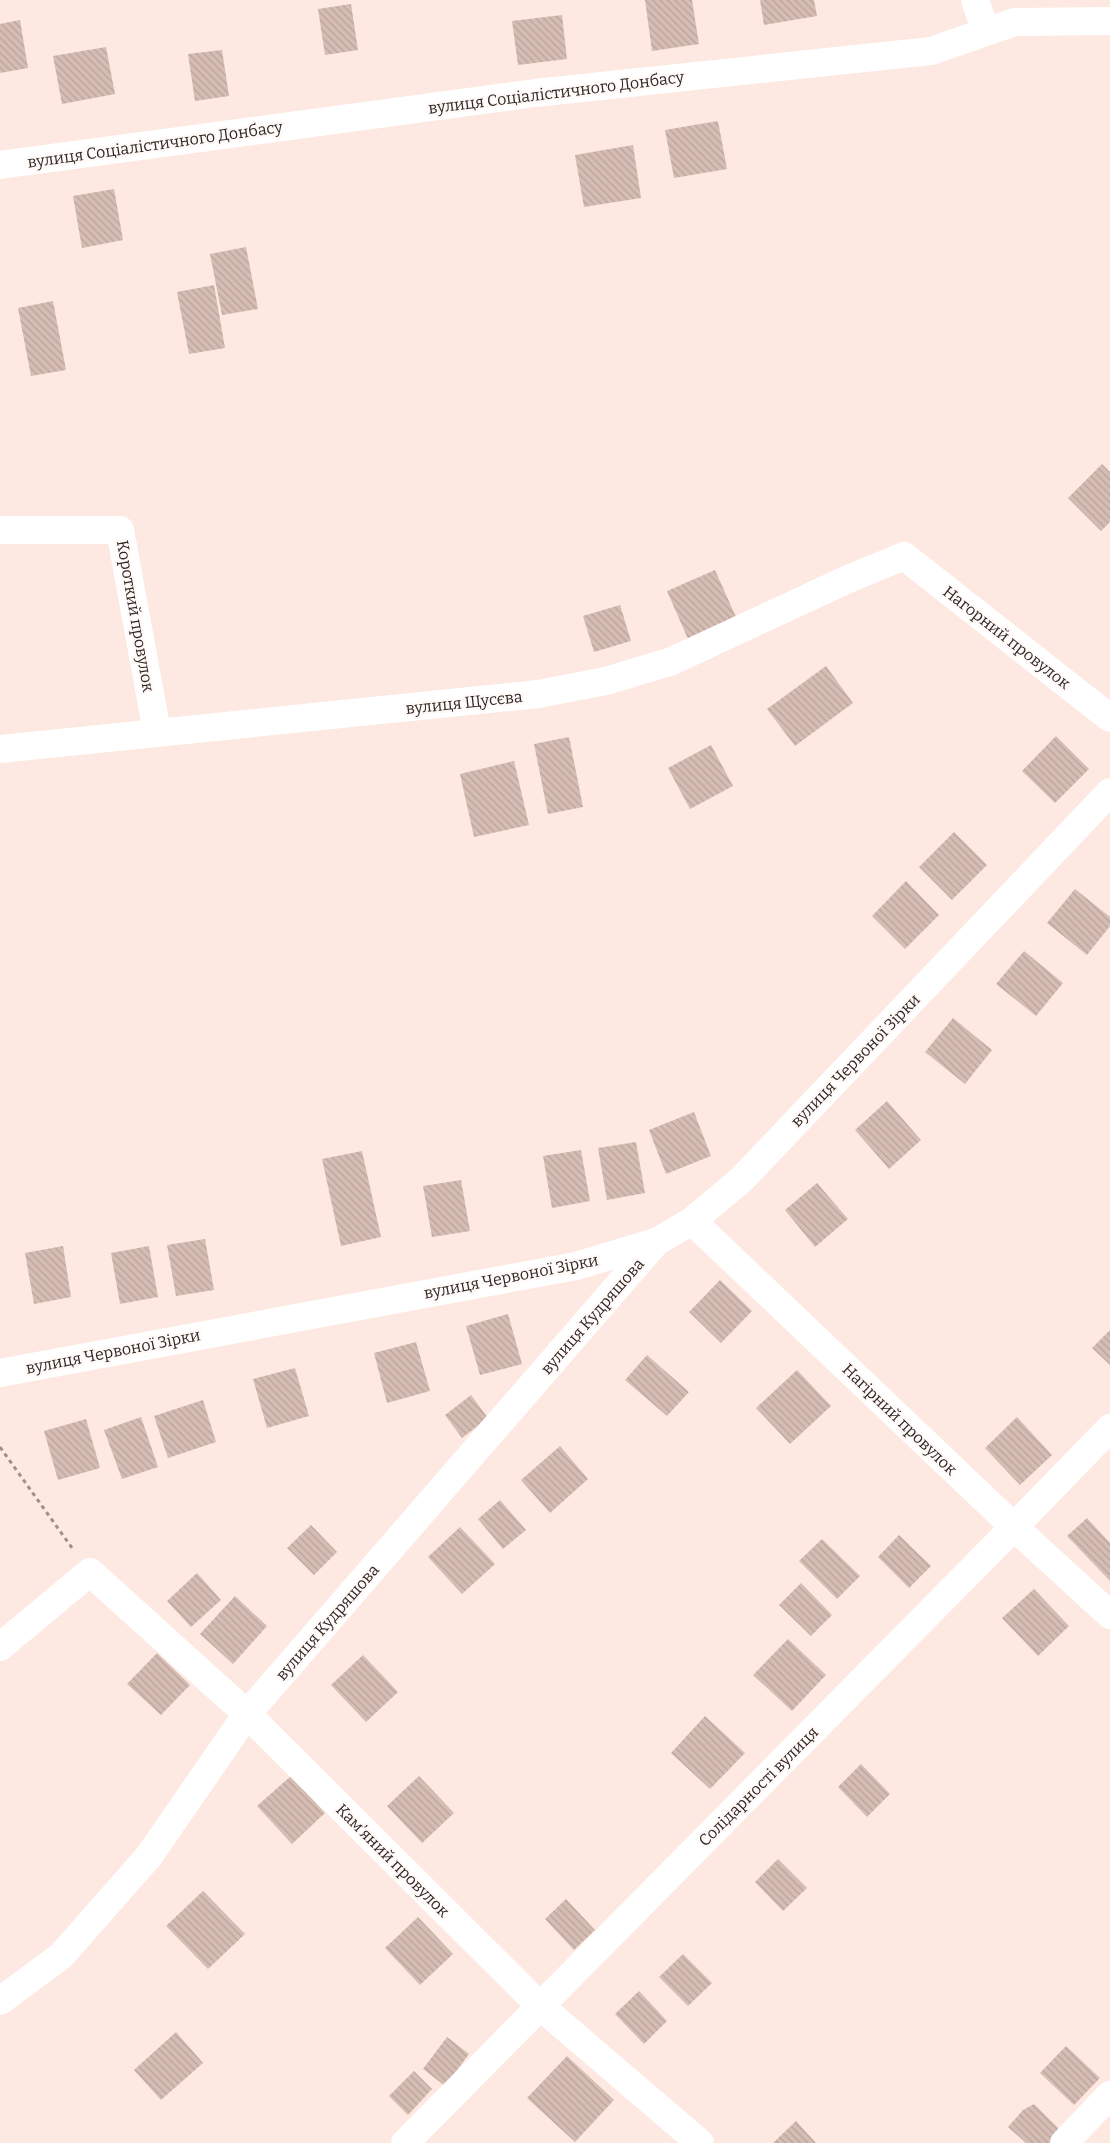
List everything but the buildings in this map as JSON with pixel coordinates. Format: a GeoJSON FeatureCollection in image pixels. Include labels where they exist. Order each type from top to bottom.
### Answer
{"type":"FeatureCollection","features":[{"type":"Feature","properties":{"kind":"street"},"geometry":{"type":"LineString","coordinates":[[975,0],[986,32]]}},
{"type":"Feature","properties":{"kind":"street","name":"вулиця Соціалістичного Донбасу"},"geometry":{"type":"LineString","coordinates":[[0,165],[535,92],[931,52],[1015,22],[1110,21]]}},
{"type":"Feature","properties":{"kind":"street","name":"Короткий провулок"},"geometry":{"type":"LineString","coordinates":[[0,530],[120,530],[157,732]]}},
{"type":"Feature","properties":{"kind":"street","name":"вулиця Щусєва"},"geometry":{"type":"LineString","coordinates":[[0,749],[538,694],[606,681],[672,661],[846,580],[904,556]]}},
{"type":"Feature","properties":{"kind":"street","name":"Нагорний провулок"},"geometry":{"type":"LineString","coordinates":[[904,556],[1110,718]]}},
{"type":"Feature","properties":{"kind":"street","name":"вулиця Червоної Зірки"},"geometry":{"type":"LineString","coordinates":[[0,1373],[576,1266],[656,1242],[692,1221],[741,1180],[1110,792]]}},
{"type":"Feature","properties":{"kind":"street","name":"Нагірний провулок"},"geometry":{"type":"LineString","coordinates":[[692,1221],[1014,1528],[1110,1616]]}},
{"type":"Feature","properties":{"kind":"street","name":"вулиця Кудряшова"},"geometry":{"type":"LineString","coordinates":[[0,2001],[61,1956],[149,1856],[247,1714],[656,1242]]}},
{"type":"Feature","properties":{"kind":"street","name":"Солідарності вулиця"},"geometry":{"type":"LineString","coordinates":[[405,2143],[1014,1528],[1110,1428]]}},
{"type":"Feature","properties":{"kind":"street"},"geometry":{"type":"LineString","coordinates":[[0,1647],[90,1572]]}},
{"type":"Feature","properties":{"kind":"street","name":"Кам’яний провулок"},"geometry":{"type":"LineString","coordinates":[[90,1572],[247,1714],[540,2006],[700,2143]]}},
{"type":"Feature","properties":{"kind":"street"},"geometry":{"type":"LineString","coordinates":[[1064,2143],[1110,2095]]}},
{"type":"Feature","properties":{"kind":"path"},"geometry":{"type":"LineString","coordinates":[[0,1447],[90,1572]]}}]}
